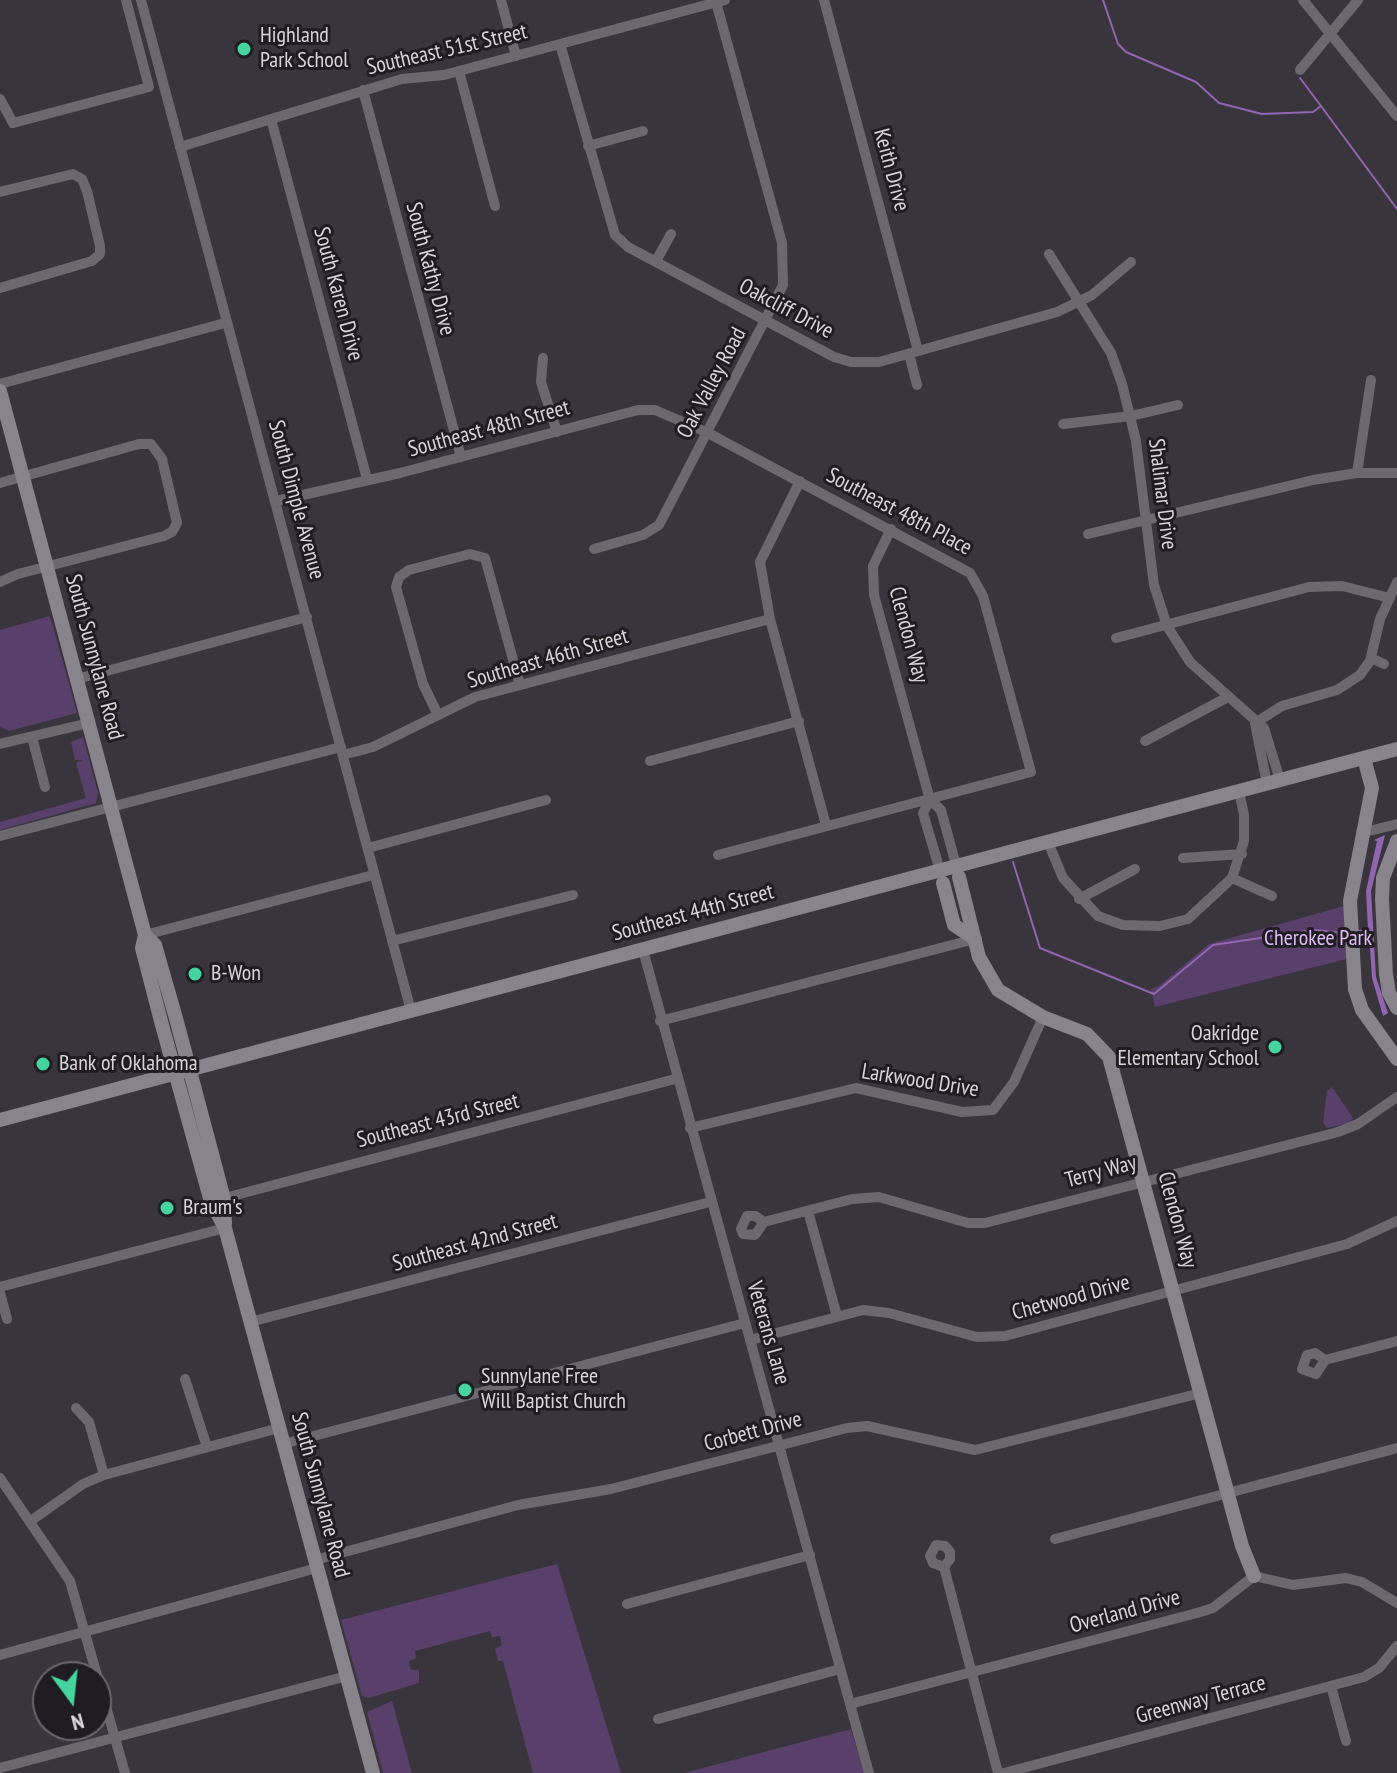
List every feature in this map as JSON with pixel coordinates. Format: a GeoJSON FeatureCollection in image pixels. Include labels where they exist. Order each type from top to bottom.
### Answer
{"type":"FeatureCollection","features":[{"type":"Feature","properties":{"kind":"main road","name":"South Sunnylane Road"},"geometry":{"type":"LineString","coordinates":[[0,391],[145,935],[155,945],[182,1071],[373,1773]]}},
{"type":"Feature","properties":{"kind":"main road","name":"Southeast 44th Street"},"geometry":{"type":"LineString","coordinates":[[0,1120],[643,950],[958,872],[1048,842],[1397,749]]}},
{"type":"Feature","properties":{"kind":"main road"},"geometry":{"type":"LineString","coordinates":[[1364,758],[1383,828],[1350,901],[1355,989],[1362,1010],[1397,1059]]}},
{"type":"Feature","properties":{"kind":"main road"},"geometry":{"type":"LineString","coordinates":[[1397,841],[1383,878],[1390,928],[1389,993],[1397,1008]]}},
{"type":"Feature","properties":{"kind":"main road","name":"Clendon Way"},"geometry":{"type":"LineString","coordinates":[[958,872],[984,970],[998,990],[1043,1017],[1087,1034],[1109,1057],[1242,1546],[1254,1576]]}},
{"type":"Feature","properties":{"kind":"main road","name":"Clendon Way"},"geometry":{"type":"LineString","coordinates":[[942,876],[954,925],[975,939]]}},
{"type":"Feature","properties":{"kind":"main road"},"geometry":{"type":"LineString","coordinates":[[950,907],[966,903]]}},
{"type":"Feature","properties":{"kind":"street"},"geometry":{"type":"LineString","coordinates":[[0,99],[13,123],[149,87],[126,0]]}},
{"type":"Feature","properties":{"kind":"street","name":"South Dimple Avenue"},"geometry":{"type":"LineString","coordinates":[[141,0],[411,1011]]}},
{"type":"Feature","properties":{"kind":"street"},"geometry":{"type":"LineString","coordinates":[[501,0],[516,56]]}},
{"type":"Feature","properties":{"kind":"street","name":"Keith Drive"},"geometry":{"type":"LineString","coordinates":[[824,0],[914,352],[917,385]]}},
{"type":"Feature","properties":{"kind":"street"},"geometry":{"type":"LineString","coordinates":[[1303,0],[1397,116]]}},
{"type":"Feature","properties":{"kind":"street"},"geometry":{"type":"LineString","coordinates":[[1300,70],[1358,0]]}},
{"type":"Feature","properties":{"kind":"street","name":"Southeast 51st Street"},"geometry":{"type":"LineString","coordinates":[[180,147],[402,79],[459,71],[720,1]]}},
{"type":"Feature","properties":{"kind":"street","name":"Oak Valley Road"},"geometry":{"type":"LineString","coordinates":[[594,549],[643,535],[659,525],[783,285],[783,253],[720,1]]}},
{"type":"Feature","properties":{"kind":"street","name":"Oakcliff Drive"},"geometry":{"type":"LineString","coordinates":[[560,44],[611,228],[628,247],[834,357],[851,362],[879,362],[1080,302],[1110,282],[1131,262]]}},
{"type":"Feature","properties":{"kind":"street"},"geometry":{"type":"LineString","coordinates":[[459,71],[495,206]]}},
{"type":"Feature","properties":{"kind":"street","name":"South Kathy Drive"},"geometry":{"type":"LineString","coordinates":[[363,90],[461,457]]}},
{"type":"Feature","properties":{"kind":"street","name":"South Karen Drive"},"geometry":{"type":"LineString","coordinates":[[271,119],[367,479]]}},
{"type":"Feature","properties":{"kind":"street"},"geometry":{"type":"LineString","coordinates":[[588,146],[643,131]]}},
{"type":"Feature","properties":{"kind":"street"},"geometry":{"type":"LineString","coordinates":[[0,192],[64,175],[82,179],[99,233],[100,254],[77,267],[0,288]]}},
{"type":"Feature","properties":{"kind":"street"},"geometry":{"type":"LineString","coordinates":[[656,261],[671,234]]}},
{"type":"Feature","properties":{"kind":"street","name":"Shalimar Drive"},"geometry":{"type":"LineString","coordinates":[[1049,254],[1111,353],[1131,416],[1154,585],[1167,626],[1190,662],[1264,728],[1269,739],[1273,782]]}},
{"type":"Feature","properties":{"kind":"street"},"geometry":{"type":"LineString","coordinates":[[0,384],[225,323]]}},
{"type":"Feature","properties":{"kind":"street"},"geometry":{"type":"LineString","coordinates":[[543,358],[541,382],[557,432]]}},
{"type":"Feature","properties":{"kind":"street"},"geometry":{"type":"LineString","coordinates":[[1357,473],[1371,380]]}},
{"type":"Feature","properties":{"kind":"street"},"geometry":{"type":"LineString","coordinates":[[1063,424],[1131,416],[1178,405]]}},
{"type":"Feature","properties":{"kind":"street","name":"Southeast 48th Street"},"geometry":{"type":"LineString","coordinates":[[276,501],[647,409],[670,413],[708,433]]}},
{"type":"Feature","properties":{"kind":"street","name":"Southeast 48th Place"},"geometry":{"type":"LineString","coordinates":[[708,433],[960,564],[978,582],[1031,772],[930,800]]}},
{"type":"Feature","properties":{"kind":"street"},"geometry":{"type":"LineString","coordinates":[[0,483],[139,444],[151,444],[162,459],[177,523],[172,532],[0,582]]}},
{"type":"Feature","properties":{"kind":"street"},"geometry":{"type":"LineString","coordinates":[[1088,534],[1145,522],[1269,488],[1357,473],[1397,473]]}},
{"type":"Feature","properties":{"kind":"street"},"geometry":{"type":"LineString","coordinates":[[800,481],[760,562],[770,619],[826,825]]}},
{"type":"Feature","properties":{"kind":"street","name":"Clendon Way"},"geometry":{"type":"LineString","coordinates":[[891,529],[873,566],[871,582],[930,800],[941,810],[958,872]]}},
{"type":"Feature","properties":{"kind":"street"},"geometry":{"type":"LineString","coordinates":[[438,715],[423,684],[397,582],[409,570],[470,554],[485,558],[520,685]]}},
{"type":"Feature","properties":{"kind":"street"},"geometry":{"type":"LineString","coordinates":[[1255,723],[1282,706],[1337,690],[1360,675],[1371,658],[1380,619],[1397,582]]}},
{"type":"Feature","properties":{"kind":"street"},"geometry":{"type":"LineString","coordinates":[[1116,638],[1309,587],[1342,586],[1390,598]]}},
{"type":"Feature","properties":{"kind":"street"},"geometry":{"type":"LineString","coordinates":[[77,679],[307,617]]}},
{"type":"Feature","properties":{"kind":"street","name":"Southeast 46th Street"},"geometry":{"type":"LineString","coordinates":[[0,836],[342,751],[373,747],[475,697],[770,619]]}},
{"type":"Feature","properties":{"kind":"street"},"geometry":{"type":"LineString","coordinates":[[1371,658],[1384,664]]}},
{"type":"Feature","properties":{"kind":"street"},"geometry":{"type":"LineString","coordinates":[[1145,741],[1228,697]]}},
{"type":"Feature","properties":{"kind":"street"},"geometry":{"type":"LineString","coordinates":[[650,761],[799,721]]}},
{"type":"Feature","properties":{"kind":"street"},"geometry":{"type":"LineString","coordinates":[[0,744],[89,723]]}},
{"type":"Feature","properties":{"kind":"street"},"geometry":{"type":"LineString","coordinates":[[32,737],[45,787]]}},
{"type":"Feature","properties":{"kind":"street"},"geometry":{"type":"LineString","coordinates":[[1048,842],[1063,878],[1079,899],[1098,916],[1111,922],[1160,926],[1188,919],[1232,878],[1242,854],[1244,815],[1239,791]]}},
{"type":"Feature","properties":{"kind":"street"},"geometry":{"type":"LineString","coordinates":[[368,848],[546,800]]}},
{"type":"Feature","properties":{"kind":"street"},"geometry":{"type":"LineString","coordinates":[[718,855],[930,800]]}},
{"type":"Feature","properties":{"kind":"street","name":"Clendon Way"},"geometry":{"type":"LineString","coordinates":[[930,800],[923,813],[942,876]]}},
{"type":"Feature","properties":{"kind":"street"},"geometry":{"type":"LineString","coordinates":[[1183,858],[1242,854]]}},
{"type":"Feature","properties":{"kind":"street"},"geometry":{"type":"LineString","coordinates":[[1079,899],[1135,869]]}},
{"type":"Feature","properties":{"kind":"street"},"geometry":{"type":"LineString","coordinates":[[145,935],[373,875]]}},
{"type":"Feature","properties":{"kind":"street"},"geometry":{"type":"LineString","coordinates":[[1232,878],[1272,896]]}},
{"type":"Feature","properties":{"kind":"street"},"geometry":{"type":"LineString","coordinates":[[392,941],[573,895]]}},
{"type":"Feature","properties":{"kind":"street"},"geometry":{"type":"LineString","coordinates":[[660,1021],[975,939]]}},
{"type":"Feature","properties":{"kind":"street","name":"Veterans Lane"},"geometry":{"type":"LineString","coordinates":[[643,950],[675,1079],[869,1773]]}},
{"type":"Feature","properties":{"kind":"street","name":"Larkwood Drive"},"geometry":{"type":"LineString","coordinates":[[690,1128],[856,1088],[962,1112],[993,1110],[1014,1082],[1043,1017]]}},
{"type":"Feature","properties":{"kind":"street","name":"Southeast 43rd Street"},"geometry":{"type":"LineString","coordinates":[[217,1200],[675,1079]]}},
{"type":"Feature","properties":{"kind":"street","name":"Terry Way"},"geometry":{"type":"LineString","coordinates":[[764,1222],[879,1197],[968,1223],[985,1223],[1338,1132],[1358,1124],[1397,1097]]}},
{"type":"Feature","properties":{"kind":"street","name":"Southeast 42nd Street"},"geometry":{"type":"LineString","coordinates":[[250,1322],[710,1202]]}},
{"type":"Feature","properties":{"kind":"street"},"geometry":{"type":"LineString","coordinates":[[808,1211],[837,1316]]}},
{"type":"Feature","properties":{"kind":"street","name":"Chetwood Drive"},"geometry":{"type":"LineString","coordinates":[[750,1340],[863,1310],[889,1313],[977,1337],[992,1337],[1174,1292],[1347,1244],[1397,1221]]}},
{"type":"Feature","properties":{"kind":"street"},"geometry":{"type":"LineString","coordinates":[[7,1319],[0,1290],[225,1228]]}},
{"type":"Feature","properties":{"kind":"street"},"geometry":{"type":"LineString","coordinates":[[283,1444],[745,1323]]}},
{"type":"Feature","properties":{"kind":"street"},"geometry":{"type":"LineString","coordinates":[[1325,1360],[1397,1341]]}},
{"type":"Feature","properties":{"kind":"street"},"geometry":{"type":"LineString","coordinates":[[185,1379],[207,1447]]}},
{"type":"Feature","properties":{"kind":"street","name":"Corbett Drive"},"geometry":{"type":"LineString","coordinates":[[0,1655],[518,1505],[611,1489],[867,1426],[956,1448],[985,1449],[1201,1393]]}},
{"type":"Feature","properties":{"kind":"street"},"geometry":{"type":"LineString","coordinates":[[76,1408],[89,1422],[104,1475]]}},
{"type":"Feature","properties":{"kind":"street"},"geometry":{"type":"LineString","coordinates":[[32,1520],[83,1484],[104,1475],[279,1428]]}},
{"type":"Feature","properties":{"kind":"street"},"geometry":{"type":"LineString","coordinates":[[1055,1539],[1397,1448]]}},
{"type":"Feature","properties":{"kind":"street"},"geometry":{"type":"LineString","coordinates":[[0,1478],[32,1520],[70,1581],[125,1773]]}},
{"type":"Feature","properties":{"kind":"street"},"geometry":{"type":"LineString","coordinates":[[627,1604],[810,1555]]}},
{"type":"Feature","properties":{"kind":"street"},"geometry":{"type":"LineString","coordinates":[[944,1567],[998,1773]]}},
{"type":"Feature","properties":{"kind":"street"},"geometry":{"type":"LineString","coordinates":[[1254,1576],[1293,1585],[1346,1578],[1362,1582],[1397,1603]]}},
{"type":"Feature","properties":{"kind":"street","name":"Overland Drive"},"geometry":{"type":"LineString","coordinates":[[850,1704],[1213,1608],[1254,1576]]}},
{"type":"Feature","properties":{"kind":"street","name":"Greenway Terrace"},"geometry":{"type":"LineString","coordinates":[[1004,1773],[1364,1677],[1379,1668],[1397,1646]]}},
{"type":"Feature","properties":{"kind":"street"},"geometry":{"type":"LineString","coordinates":[[658,1719],[840,1669]]}},
{"type":"Feature","properties":{"kind":"street"},"geometry":{"type":"LineString","coordinates":[[0,1768],[347,1676]]}},
{"type":"Feature","properties":{"kind":"street"},"geometry":{"type":"LineString","coordinates":[[1331,1686],[1346,1741]]}},
{"type":"Feature","properties":{"kind":"green space"},"geometry":{"type":"Polygon","coordinates":[[[50,616],[77,713],[9,731],[0,727],[0,630],[50,616]]]}},
{"type":"Feature","properties":{"kind":"green space"},"geometry":{"type":"Polygon","coordinates":[[[83,737],[98,793],[96,803],[0,830],[0,822],[86,798],[76,763],[82,760],[75,760],[71,742],[83,737]]]}},
{"type":"Feature","properties":{"kind":"green space","name":"Cherokee Park"},"geometry":{"type":"Polygon","coordinates":[[[1344,906],[1347,959],[1155,1007],[1151,989],[1159,986],[1209,944],[1344,906]]]}},
{"type":"Feature","properties":{"kind":"green space"},"geometry":{"type":"Polygon","coordinates":[[[1332,1087],[1353,1118],[1349,1123],[1327,1128],[1323,1122],[1327,1091],[1332,1087]]]}},
{"type":"Feature","properties":{"kind":"green space"},"geometry":{"type":"Polygon","coordinates":[[[557,1564],[621,1773],[533,1773],[503,1661],[498,1661],[495,1649],[502,1645],[500,1636],[492,1637],[490,1631],[415,1651],[416,1658],[409,1661],[411,1670],[419,1670],[419,1683],[369,1698],[362,1696],[341,1620],[557,1564]]]}},
{"type":"Feature","properties":{"kind":"green space"},"geometry":{"type":"Polygon","coordinates":[[[392,1701],[412,1773],[383,1773],[367,1712],[392,1701]]]}},
{"type":"Feature","properties":{"kind":"green space"},"geometry":{"type":"Polygon","coordinates":[[[851,1729],[864,1773],[684,1773],[851,1729]]]}},
{"type":"Feature","properties":{"kind":"shaded area"},"geometry":{"type":"Polygon","coordinates":[[[1385,835],[1371,891],[1376,977],[1388,1013],[1383,1016],[1372,978],[1369,934],[1357,934],[1357,930],[1368,929],[1366,891],[1377,841],[1374,840],[1385,835]]]}},
{"type":"Feature","properties":{"kind":"waterway"},"geometry":{"type":"LineString","coordinates":[[1103,0],[1118,44],[1126,52],[1196,82],[1219,103],[1262,114],[1313,112],[1321,106],[1397,209]]}},
{"type":"Feature","properties":{"kind":"waterway"},"geometry":{"type":"LineString","coordinates":[[1300,78],[1321,106]]}},
{"type":"Feature","properties":{"kind":"waterway"},"geometry":{"type":"LineString","coordinates":[[1013,862],[1040,948],[1154,994],[1213,945],[1314,930],[1345,933]]}},
{"type":"Feature","properties":{"kind":"place","name":"Highland Park School"},"geometry":{"type":"Point","coordinates":[244,49]}},
{"type":"Feature","properties":{"kind":"place","name":"B-Won"},"geometry":{"type":"Point","coordinates":[195,974]}},
{"type":"Feature","properties":{"kind":"place","name":"Oakridge Elementary School"},"geometry":{"type":"Point","coordinates":[1275,1047]}},
{"type":"Feature","properties":{"kind":"place","name":"Bank of Oklahoma"},"geometry":{"type":"Point","coordinates":[43,1064]}},
{"type":"Feature","properties":{"kind":"place","name":"Braum's"},"geometry":{"type":"Point","coordinates":[167,1208]}},
{"type":"Feature","properties":{"kind":"place","name":"Sunnylane Free Will Baptist Church"},"geometry":{"type":"Point","coordinates":[465,1390]}}]}
